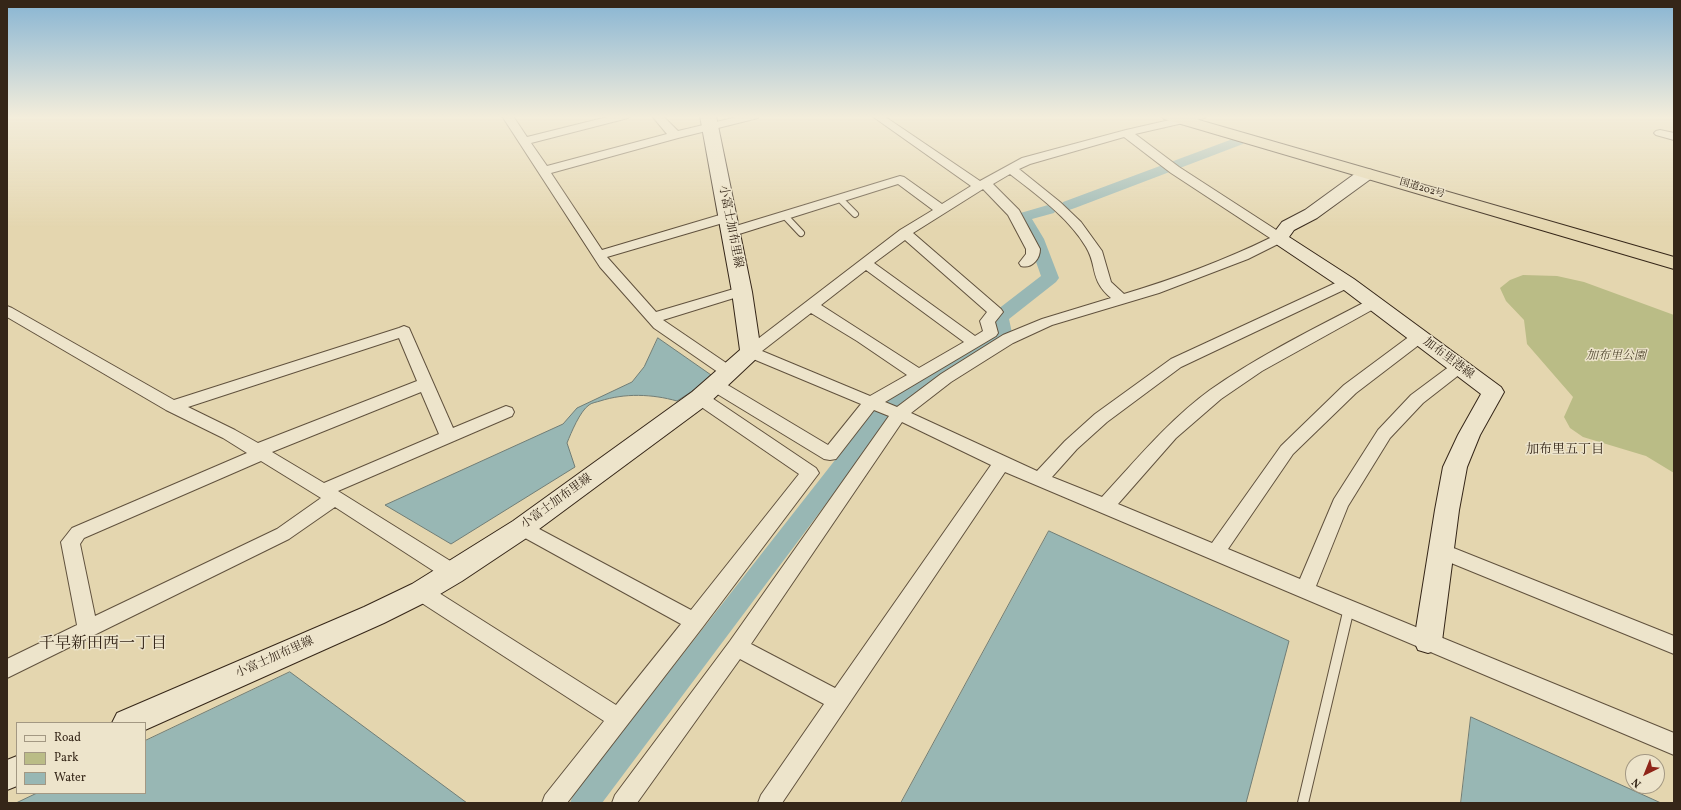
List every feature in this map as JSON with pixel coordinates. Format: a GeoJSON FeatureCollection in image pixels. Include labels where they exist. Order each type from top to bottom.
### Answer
{"type":"FeatureCollection","features":[{"type":"Feature","properties":{"kind":"highway","name":"国道202号"},"geometry":{"type":"LineString","coordinates":[[1297,154],[1674,263]]}},
{"type":"Feature","properties":{"kind":"main road","name":"小富士加布里線"},"geometry":{"type":"LineString","coordinates":[[129,722],[374,615],[421,592],[453,573],[522,528],[715,385],[751,352],[742,291],[716,154]]}},
{"type":"Feature","properties":{"kind":"main road"},"geometry":{"type":"LineString","coordinates":[[1279,238],[1288,226],[1311,214],[1366,174]]}},
{"type":"Feature","properties":{"kind":"main road","name":"加布里港線"},"geometry":{"type":"LineString","coordinates":[[1279,238],[1347,283],[1493,392],[1469,435],[1455,467],[1447,510],[1428,641]]}},
{"type":"Feature","properties":{"kind":"street"},"geometry":{"type":"LineString","coordinates":[[533,154],[605,264],[715,385],[810,473]]}},
{"type":"Feature","properties":{"kind":"street"},"geometry":{"type":"LineString","coordinates":[[544,171],[607,154]]}},
{"type":"Feature","properties":{"kind":"street"},"geometry":{"type":"LineString","coordinates":[[935,154],[982,185],[1014,213],[1033,249],[1033,255],[1026,263]]}},
{"type":"Feature","properties":{"kind":"street"},"geometry":{"type":"LineString","coordinates":[[751,352],[905,233],[982,185],[1011,169],[1026,161],[1052,154]]}},
{"type":"Feature","properties":{"kind":"street"},"geometry":{"type":"LineString","coordinates":[[623,803],[737,647],[899,414],[946,378],[1008,339],[1048,322],[1154,290],[1208,270],[1243,256],[1279,238],[1154,154]]}},
{"type":"Feature","properties":{"kind":"street"},"geometry":{"type":"LineString","coordinates":[[1011,169],[1051,200],[1082,231],[1094,248],[1100,263],[1103,280],[1107,286],[1121,299]]}},
{"type":"Feature","properties":{"kind":"street"},"geometry":{"type":"LineString","coordinates":[[600,255],[730,225],[785,216],[900,180],[942,210]]}},
{"type":"Feature","properties":{"kind":"street"},"geometry":{"type":"LineString","coordinates":[[553,803],[810,473],[830,454],[872,402],[991,333],[987,321],[996,312],[905,233]]}},
{"type":"Feature","properties":{"kind":"street"},"geometry":{"type":"LineString","coordinates":[[866,264],[974,342]]}},
{"type":"Feature","properties":{"kind":"street"},"geometry":{"type":"LineString","coordinates":[[1040,479],[1072,445],[1101,418],[1176,364],[1347,283]]}},
{"type":"Feature","properties":{"kind":"street"},"geometry":{"type":"LineString","coordinates":[[653,318],[742,291]]}},
{"type":"Feature","properties":{"kind":"street"},"geometry":{"type":"LineString","coordinates":[[1105,506],[1170,434],[1215,394],[1257,367],[1332,325],[1374,304]]}},
{"type":"Feature","properties":{"kind":"street"},"geometry":{"type":"LineString","coordinates":[[811,306],[862,336],[919,375]]}},
{"type":"Feature","properties":{"kind":"street"},"geometry":{"type":"LineString","coordinates":[[7,310],[172,406],[229,434],[453,573]]}},
{"type":"Feature","properties":{"kind":"street"},"geometry":{"type":"LineString","coordinates":[[172,406],[404,331],[448,437]]}},
{"type":"Feature","properties":{"kind":"street"},"geometry":{"type":"LineString","coordinates":[[1216,552],[1287,450],[1350,389],[1420,338]]}},
{"type":"Feature","properties":{"kind":"street"},"geometry":{"type":"LineString","coordinates":[[751,352],[872,402],[1002,463],[1674,744]]}},
{"type":"Feature","properties":{"kind":"street"},"geometry":{"type":"LineString","coordinates":[[1305,590],[1340,504],[1384,434],[1417,399],[1459,367]]}},
{"type":"Feature","properties":{"kind":"street"},"geometry":{"type":"LineString","coordinates":[[88,630],[70,542],[78,532],[259,452],[426,384]]}},
{"type":"Feature","properties":{"kind":"street"},"geometry":{"type":"LineString","coordinates":[[715,385],[830,454]]}},
{"type":"Feature","properties":{"kind":"street"},"geometry":{"type":"LineString","coordinates":[[7,669],[283,534],[329,495],[448,437],[506,412]]}},
{"type":"Feature","properties":{"kind":"street"},"geometry":{"type":"LineString","coordinates":[[769,803],[1002,463]]}},
{"type":"Feature","properties":{"kind":"street"},"geometry":{"type":"LineString","coordinates":[[522,528],[695,622]]}},
{"type":"Feature","properties":{"kind":"street"},"geometry":{"type":"LineString","coordinates":[[1441,551],[1674,645]]}},
{"type":"Feature","properties":{"kind":"street"},"geometry":{"type":"LineString","coordinates":[[421,592],[619,719]]}},
{"type":"Feature","properties":{"kind":"street"},"geometry":{"type":"LineString","coordinates":[[737,647],[839,701]]}},
{"type":"Feature","properties":{"kind":"lane"},"geometry":{"type":"LineString","coordinates":[[840,199],[855,214]]}},
{"type":"Feature","properties":{"kind":"lane"},"geometry":{"type":"LineString","coordinates":[[785,216],[801,233]]}},
{"type":"Feature","properties":{"kind":"lane"},"geometry":{"type":"LineString","coordinates":[[1303,803],[1349,608]]}},
{"type":"Feature","properties":{"kind":"green space","name":"加布里公園"},"geometry":{"type":"Polygon","coordinates":[[[1523,275],[1557,276],[1584,282],[1674,315],[1674,473],[1646,456],[1583,437],[1570,428],[1564,417],[1573,397],[1527,344],[1524,320],[1506,301],[1500,288],[1510,280],[1523,275]]]}},
{"type":"Feature","properties":{"kind":"water"},"geometry":{"type":"Polygon","coordinates":[[[658,338],[714,377],[677,401],[638,395],[609,398],[590,404],[579,417],[567,443],[575,467],[451,544],[385,505],[563,424],[577,408],[632,382],[644,367],[658,338]]]}},
{"type":"Feature","properties":{"kind":"water"},"geometry":{"type":"Polygon","coordinates":[[[1049,531],[1289,641],[1246,803],[901,803],[1049,531]]]}},
{"type":"Feature","properties":{"kind":"water"},"geometry":{"type":"Polygon","coordinates":[[[290,672],[467,803],[16,803],[35,794],[146,794],[146,741],[290,672]]]}},
{"type":"Feature","properties":{"kind":"water"},"geometry":{"type":"Polygon","coordinates":[[[1471,717],[1625,787],[1625,794],[1641,794],[1661,803],[1461,803],[1471,717]]]}},
{"type":"Feature","properties":{"kind":"waterway"},"geometry":{"type":"LineString","coordinates":[[1069,205],[1204,154]]}},
{"type":"Feature","properties":{"kind":"waterway"},"geometry":{"type":"LineString","coordinates":[[584,803],[893,400],[1003,333],[999,317],[1050,278],[1036,239],[1023,217],[1048,210]]}},
{"type":"Feature","properties":{"kind":"district","name":"加布里五丁目"},"geometry":{"type":"Point","coordinates":[1565,451]}},
{"type":"Feature","properties":{"kind":"district","name":"千早新田西一丁目"},"geometry":{"type":"Point","coordinates":[103,645]}}]}
